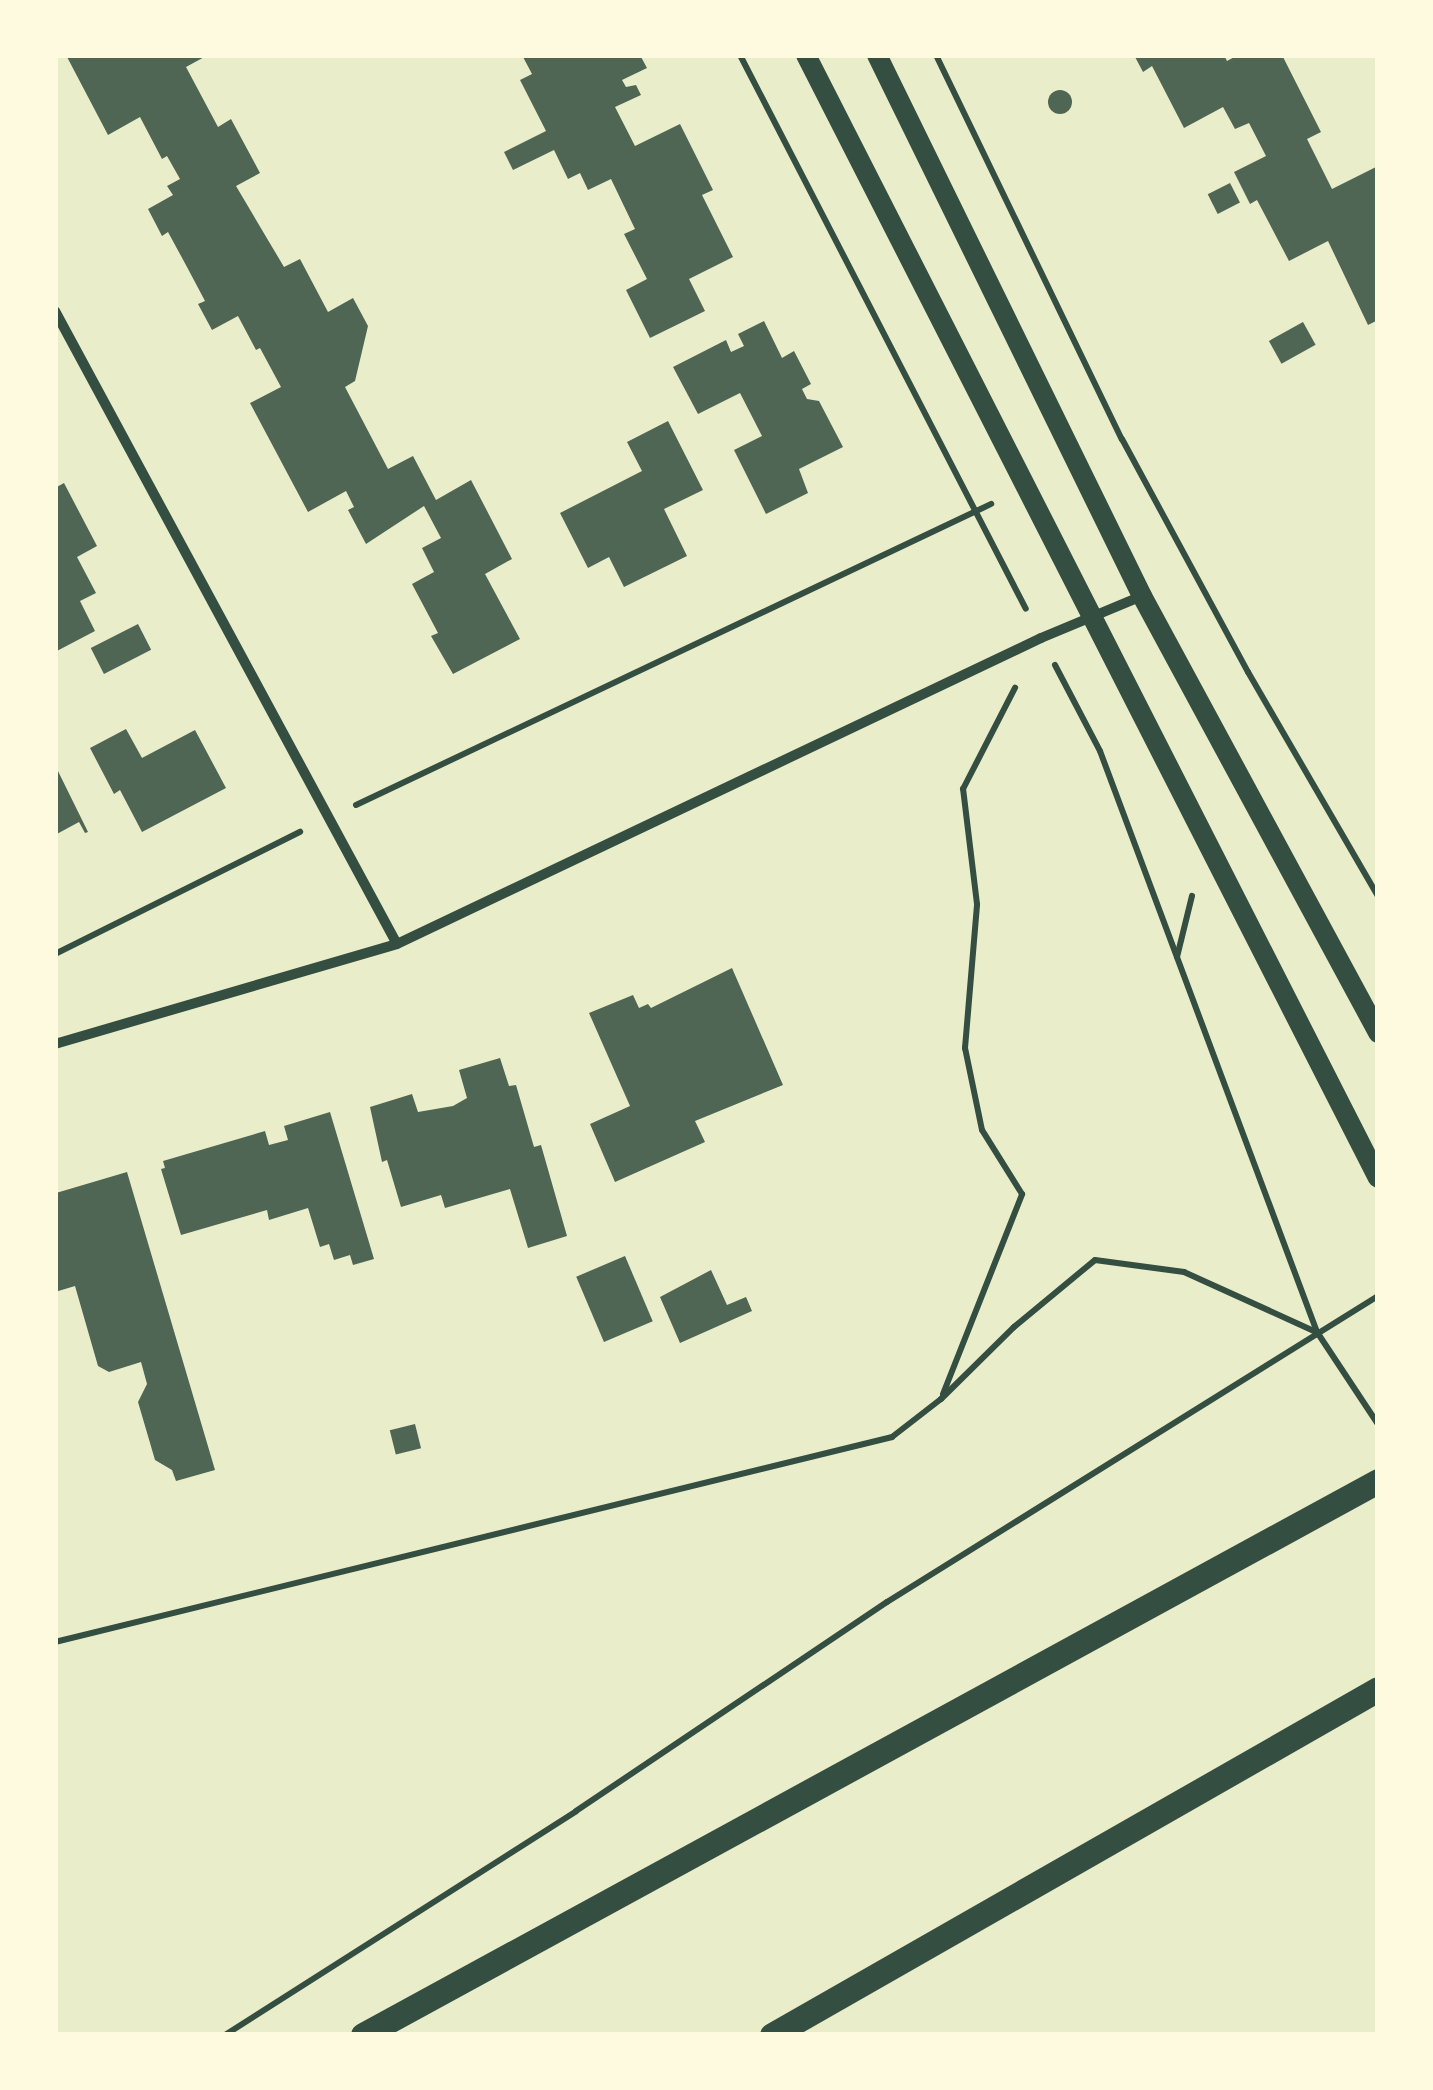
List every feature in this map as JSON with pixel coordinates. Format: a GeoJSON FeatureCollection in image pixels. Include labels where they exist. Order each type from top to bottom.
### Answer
{"type":"FeatureCollection","features":[{"type":"Feature","properties":{"kind":"main road"},"geometry":{"type":"LineString","coordinates":[[806,55],[1378,1178]]}},
{"type":"Feature","properties":{"kind":"main road"},"geometry":{"type":"LineString","coordinates":[[877,55],[1142,596],[1378,1033]]}},
{"type":"Feature","properties":{"kind":"main road"},"geometry":{"type":"LineString","coordinates":[[363,2035],[1378,1481]]}},
{"type":"Feature","properties":{"kind":"main road"},"geometry":{"type":"LineString","coordinates":[[772,2035],[1378,1689]]}},
{"type":"Feature","properties":{"kind":"street"},"geometry":{"type":"LineString","coordinates":[[55,311],[397,944]]}},
{"type":"Feature","properties":{"kind":"street"},"geometry":{"type":"LineString","coordinates":[[55,1044],[397,944],[1041,638],[1142,596]]}},
{"type":"Feature","properties":{"kind":"path"},"geometry":{"type":"LineString","coordinates":[[740,55],[1100,751],[1317,1332],[1378,1424]]}},
{"type":"Feature","properties":{"kind":"path"},"geometry":{"type":"LineString","coordinates":[[936,55],[1122,439],[1248,672],[1378,896]]}},
{"type":"Feature","properties":{"kind":"path"},"geometry":{"type":"LineString","coordinates":[[55,954],[329,818],[978,511]]}},
{"type":"Feature","properties":{"kind":"path"},"geometry":{"type":"LineString","coordinates":[[941,1399],[1022,1194],[982,1130],[965,1048],[977,904],[964,790],[1041,638]]}},
{"type":"Feature","properties":{"kind":"path"},"geometry":{"type":"LineString","coordinates":[[55,1642],[892,1436],[941,1399],[1014,1326],[1095,1260],[1184,1272],[1317,1332]]}},
{"type":"Feature","properties":{"kind":"path"},"geometry":{"type":"LineString","coordinates":[[225,2035],[576,1810],[887,1602],[1378,1296]]}},
{"type":"Feature","properties":{"kind":"building"},"geometry":{"type":"Polygon","coordinates":[[[66,55],[208,55],[186,67],[218,127],[231,119],[260,173],[236,186],[284,267],[300,259],[328,312],[353,298],[368,326],[355,381],[345,387],[388,469],[413,456],[436,500],[471,480],[512,559],[485,574],[520,639],[453,674],[431,636],[438,633],[412,584],[434,572],[422,548],[441,538],[424,506],[366,544],[348,510],[354,507],[346,491],[308,512],[250,403],[281,387],[238,316],[212,330],[198,304],[205,301],[168,232],[162,236],[148,209],[173,195],[167,186],[180,179],[167,156],[162,159],[140,117],[108,135],[66,55]]]}},
{"type":"Feature","properties":{"kind":"building"},"geometry":{"type":"Polygon","coordinates":[[[522,55],[640,55],[647,68],[622,80],[626,87],[636,85],[641,95],[615,107],[635,146],[680,124],[713,190],[702,195],[733,257],[689,279],[705,311],[650,338],[626,290],[647,279],[624,234],[635,229],[611,179],[588,190],[580,173],[568,179],[554,150],[513,170],[504,152],[546,131],[520,80],[532,74],[522,55]]]}},
{"type":"Feature","properties":{"kind":"building"},"geometry":{"type":"Polygon","coordinates":[[[1134,55],[1224,55],[1227,61],[1238,55],[1282,55],[1321,132],[1307,139],[1332,189],[1378,166],[1378,320],[1368,325],[1328,241],[1289,261],[1257,200],[1250,204],[1234,172],[1266,156],[1249,123],[1235,129],[1223,107],[1184,128],[1152,66],[1143,72],[1134,55]]]}},
{"type":"Feature","properties":{"kind":"building"},"geometry":{"type":"Polygon","coordinates":[[[1060,90],[1072,102],[1060,114],[1048,102],[1060,90]]]}},
{"type":"Feature","properties":{"kind":"building"},"geometry":{"type":"Polygon","coordinates":[[[1230,183],[1240,203],[1218,214],[1208,194],[1230,183]]]}},
{"type":"Feature","properties":{"kind":"building"},"geometry":{"type":"Polygon","coordinates":[[[764,321],[782,358],[794,351],[811,384],[802,389],[807,399],[819,401],[843,447],[799,469],[808,493],[766,514],[734,450],[762,436],[740,393],[698,414],[673,367],[726,340],[731,352],[744,346],[738,334],[764,321]]]}},
{"type":"Feature","properties":{"kind":"building"},"geometry":{"type":"Polygon","coordinates":[[[1303,322],[1316,345],[1281,364],[1269,341],[1303,322]]]}},
{"type":"Feature","properties":{"kind":"building"},"geometry":{"type":"Polygon","coordinates":[[[668,421],[703,490],[664,509],[687,556],[624,587],[609,557],[588,568],[560,513],[642,471],[627,442],[668,421]]]}},
{"type":"Feature","properties":{"kind":"building"},"geometry":{"type":"Polygon","coordinates":[[[64,483],[97,546],[77,557],[96,593],[80,601],[95,631],[55,652],[55,488],[64,483]]]}},
{"type":"Feature","properties":{"kind":"building"},"geometry":{"type":"Polygon","coordinates":[[[138,624],[151,650],[104,674],[91,648],[138,624]]]}},
{"type":"Feature","properties":{"kind":"building"},"geometry":{"type":"Polygon","coordinates":[[[126,729],[142,758],[195,730],[226,788],[142,832],[120,790],[114,794],[90,748],[126,729]]]}},
{"type":"Feature","properties":{"kind":"building"},"geometry":{"type":"Polygon","coordinates":[[[55,765],[88,832],[79,822],[55,835],[55,765]]]}},
{"type":"Feature","properties":{"kind":"building"},"geometry":{"type":"Polygon","coordinates":[[[732,968],[783,1085],[695,1121],[705,1142],[615,1182],[590,1124],[630,1106],[589,1013],[633,995],[639,1008],[648,1004],[651,1008],[732,968]]]}},
{"type":"Feature","properties":{"kind":"building"},"geometry":{"type":"Polygon","coordinates":[[[500,1058],[509,1086],[516,1085],[534,1147],[541,1145],[567,1236],[528,1248],[510,1189],[445,1208],[441,1195],[401,1207],[387,1160],[382,1162],[370,1107],[412,1094],[418,1112],[453,1106],[467,1098],[459,1070],[500,1058]]]}},
{"type":"Feature","properties":{"kind":"building"},"geometry":{"type":"Polygon","coordinates":[[[330,1112],[374,1259],[353,1265],[350,1255],[334,1260],[329,1244],[320,1247],[308,1208],[269,1220],[267,1210],[181,1235],[161,1169],[165,1168],[163,1161],[265,1131],[269,1145],[288,1140],[284,1126],[330,1112]]]}},
{"type":"Feature","properties":{"kind":"building"},"geometry":{"type":"Polygon","coordinates":[[[127,1172],[215,1470],[176,1481],[172,1470],[155,1460],[138,1402],[147,1384],[141,1362],[109,1372],[98,1366],[75,1286],[55,1292],[56,1193],[127,1172]]]}},
{"type":"Feature","properties":{"kind":"building"},"geometry":{"type":"Polygon","coordinates":[[[625,1256],[653,1321],[604,1342],[576,1277],[625,1256]]]}},
{"type":"Feature","properties":{"kind":"building"},"geometry":{"type":"Polygon","coordinates":[[[711,1270],[727,1305],[746,1297],[752,1311],[680,1343],[660,1297],[711,1270]]]}},
{"type":"Feature","properties":{"kind":"building"},"geometry":{"type":"Polygon","coordinates":[[[415,1424],[421,1448],[396,1455],[390,1430],[415,1424]]]}}]}
